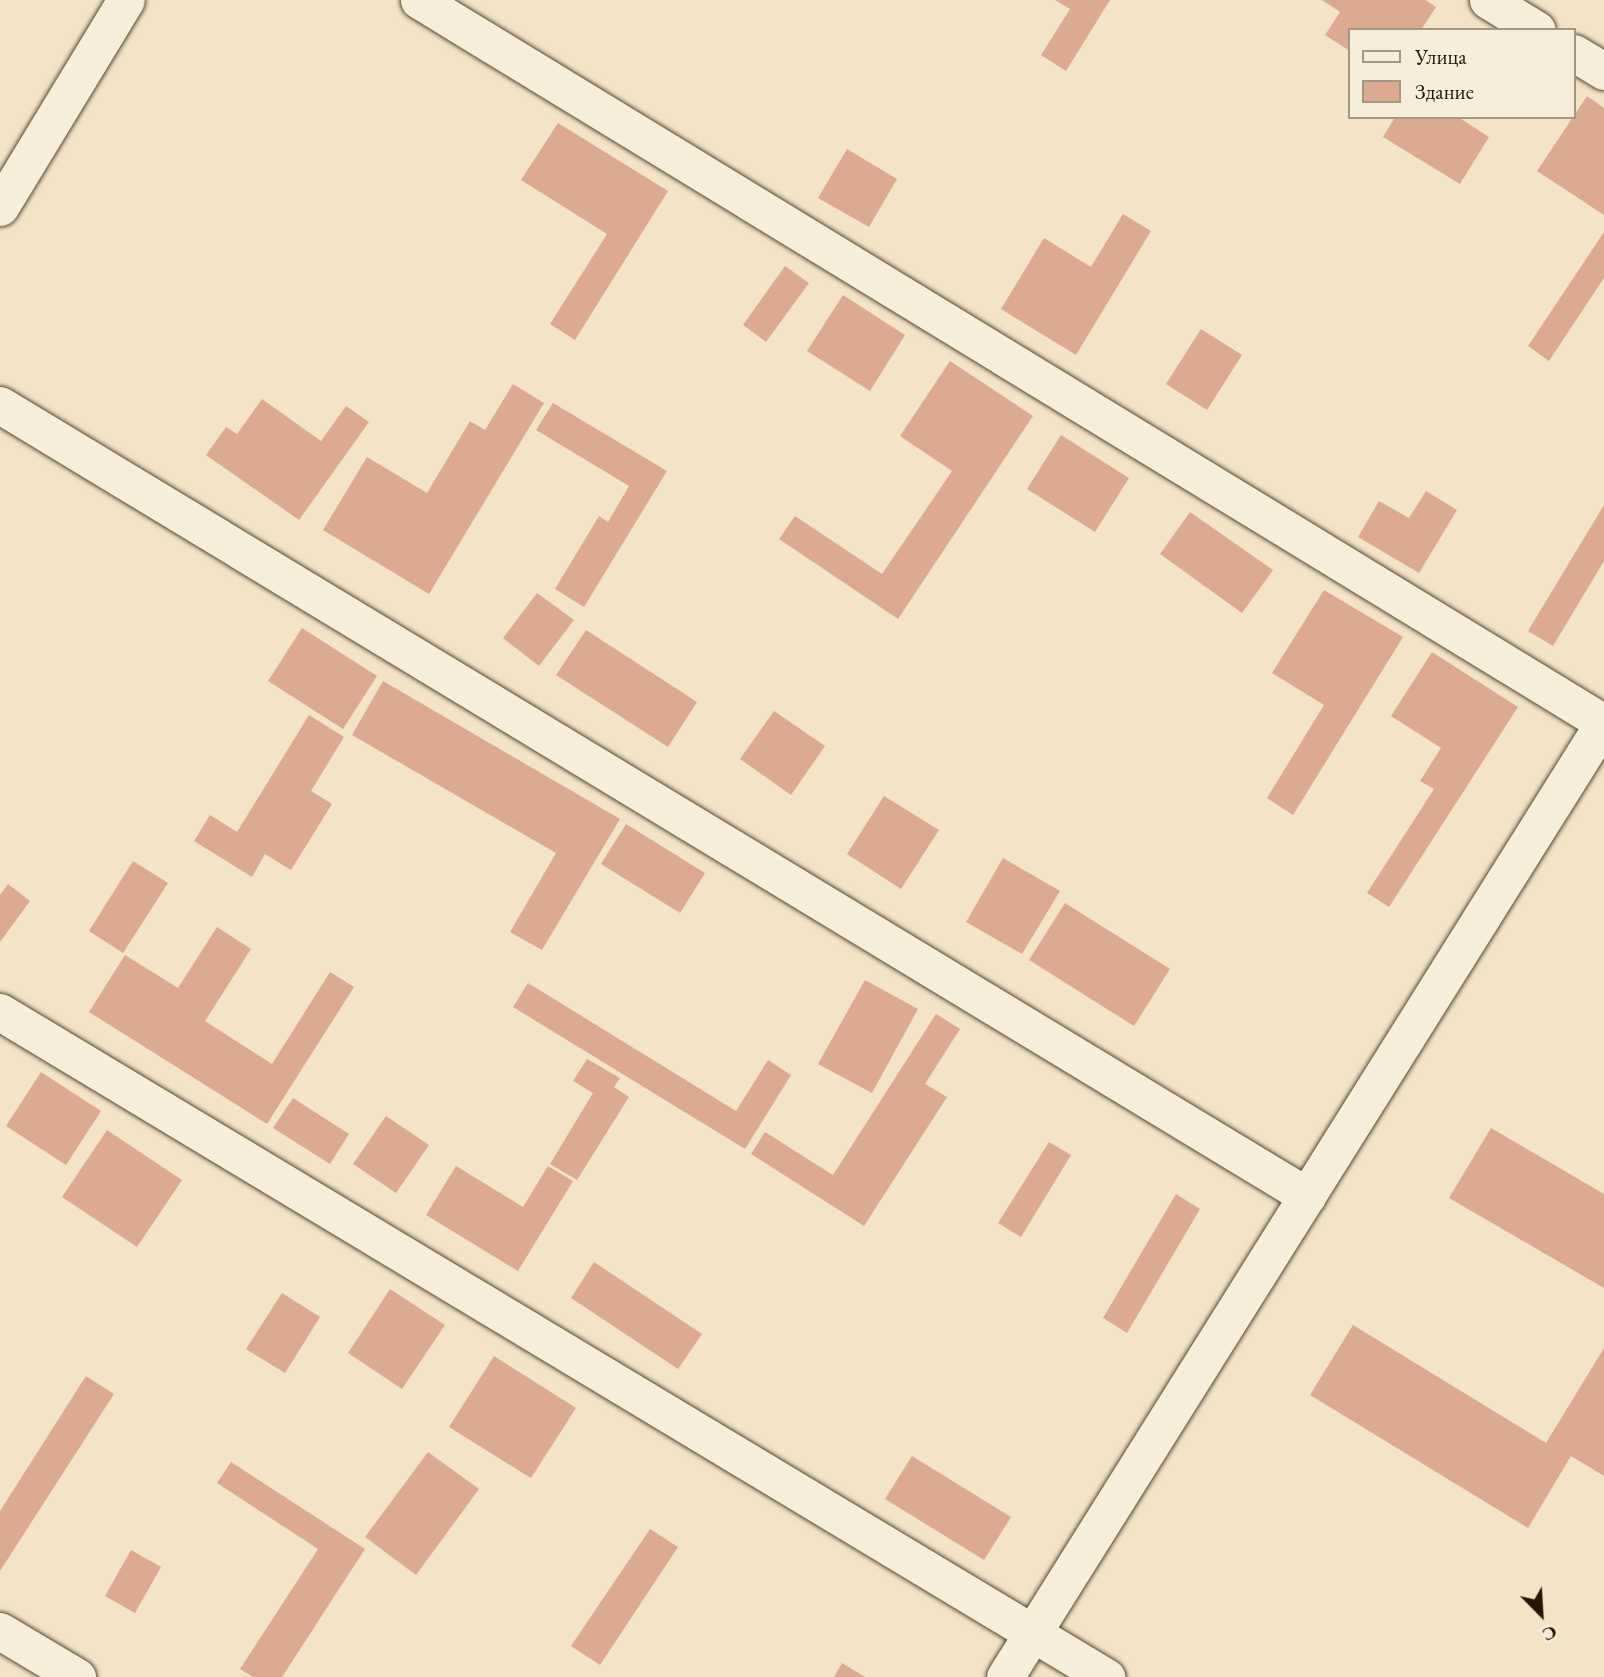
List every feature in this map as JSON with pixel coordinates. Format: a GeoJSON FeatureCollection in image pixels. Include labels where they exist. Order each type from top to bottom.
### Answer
{"type":"FeatureCollection","features":[{"type":"Feature","properties":{"kind":"street"},"geometry":{"type":"LineString","coordinates":[[0,207],[126,0]]}},
{"type":"Feature","properties":{"kind":"street"},"geometry":{"type":"LineString","coordinates":[[419,0],[1604,723],[1005,1677]]}},
{"type":"Feature","properties":{"kind":"street"},"geometry":{"type":"LineString","coordinates":[[1488,0],[1534,28]]}},
{"type":"Feature","properties":{"kind":"street"},"geometry":{"type":"LineString","coordinates":[[1576,54],[1604,71]]}},
{"type":"Feature","properties":{"kind":"street"},"geometry":{"type":"LineString","coordinates":[[0,405],[1307,1196]]}},
{"type":"Feature","properties":{"kind":"street"},"geometry":{"type":"LineString","coordinates":[[0,1012],[1106,1677]]}},
{"type":"Feature","properties":{"kind":"street"},"geometry":{"type":"LineString","coordinates":[[0,1631],[77,1677]]}},
{"type":"Feature","properties":{"kind":"building"},"geometry":{"type":"Polygon","coordinates":[[[1055,0],[1110,0],[1066,71],[1041,55],[1070,9],[1055,0]]]}},
{"type":"Feature","properties":{"kind":"building"},"geometry":{"type":"Polygon","coordinates":[[[1322,0],[1426,0],[1436,7],[1422,28],[1348,28],[1348,50],[1325,35],[1340,12],[1322,0]]]}},
{"type":"Feature","properties":{"kind":"building"},"geometry":{"type":"Polygon","coordinates":[[[1587,96],[1604,108],[1604,215],[1537,171],[1572,119],[1576,119],[1576,112],[1587,96]]]}},
{"type":"Feature","properties":{"kind":"building"},"geometry":{"type":"Polygon","coordinates":[[[1394,119],[1461,119],[1489,137],[1460,184],[1383,137],[1394,119]]]}},
{"type":"Feature","properties":{"kind":"building"},"geometry":{"type":"Polygon","coordinates":[[[558,123],[668,191],[575,340],[550,324],[607,234],[521,180],[558,123]]]}},
{"type":"Feature","properties":{"kind":"building"},"geometry":{"type":"Polygon","coordinates":[[[847,149],[897,179],[869,227],[818,198],[847,149]]]}},
{"type":"Feature","properties":{"kind":"building"},"geometry":{"type":"Polygon","coordinates":[[[1123,214],[1151,231],[1076,355],[1001,309],[1044,238],[1091,267],[1123,214]]]}},
{"type":"Feature","properties":{"kind":"building"},"geometry":{"type":"Polygon","coordinates":[[[1604,232],[1604,278],[1549,361],[1528,346],[1604,232]]]}},
{"type":"Feature","properties":{"kind":"building"},"geometry":{"type":"Polygon","coordinates":[[[785,266],[809,283],[766,342],[743,325],[785,266]]]}},
{"type":"Feature","properties":{"kind":"building"},"geometry":{"type":"Polygon","coordinates":[[[843,295],[905,335],[870,391],[807,351],[843,295]]]}},
{"type":"Feature","properties":{"kind":"building"},"geometry":{"type":"Polygon","coordinates":[[[1201,329],[1242,355],[1207,410],[1166,384],[1201,329]]]}},
{"type":"Feature","properties":{"kind":"building"},"geometry":{"type":"Polygon","coordinates":[[[950,361],[1033,416],[898,619],[779,539],[795,516],[882,574],[952,471],[900,436],[950,361]]]}},
{"type":"Feature","properties":{"kind":"building"},"geometry":{"type":"Polygon","coordinates":[[[513,384],[544,403],[429,594],[323,530],[367,457],[427,493],[470,421],[485,430],[513,384]]]}},
{"type":"Feature","properties":{"kind":"building"},"geometry":{"type":"Polygon","coordinates":[[[262,399],[321,441],[346,406],[369,422],[299,520],[206,455],[226,427],[237,434],[262,399]]]}},
{"type":"Feature","properties":{"kind":"building"},"geometry":{"type":"Polygon","coordinates":[[[553,403],[667,471],[584,607],[555,589],[599,516],[608,522],[629,486],[536,430],[553,403]]]}},
{"type":"Feature","properties":{"kind":"building"},"geometry":{"type":"Polygon","coordinates":[[[1061,435],[1129,478],[1095,532],[1027,489],[1061,435]]]}},
{"type":"Feature","properties":{"kind":"building"},"geometry":{"type":"Polygon","coordinates":[[[1426,491],[1457,510],[1419,573],[1358,537],[1379,501],[1409,518],[1426,491]]]}},
{"type":"Feature","properties":{"kind":"building"},"geometry":{"type":"Polygon","coordinates":[[[1604,505],[1604,561],[1553,646],[1528,631],[1604,505]]]}},
{"type":"Feature","properties":{"kind":"building"},"geometry":{"type":"Polygon","coordinates":[[[1190,512],[1273,570],[1242,613],[1160,554],[1190,512]]]}},
{"type":"Feature","properties":{"kind":"building"},"geometry":{"type":"Polygon","coordinates":[[[1324,590],[1403,637],[1293,815],[1267,798],[1324,705],[1272,673],[1324,590]]]}},
{"type":"Feature","properties":{"kind":"building"},"geometry":{"type":"Polygon","coordinates":[[[537,593],[574,620],[539,666],[503,638],[537,593]]]}},
{"type":"Feature","properties":{"kind":"building"},"geometry":{"type":"Polygon","coordinates":[[[302,628],[377,676],[343,729],[268,681],[302,628]]]}},
{"type":"Feature","properties":{"kind":"building"},"geometry":{"type":"Polygon","coordinates":[[[586,630],[697,702],[668,747],[556,675],[586,630]]]}},
{"type":"Feature","properties":{"kind":"building"},"geometry":{"type":"Polygon","coordinates":[[[1432,652],[1518,707],[1389,907],[1367,893],[1434,789],[1420,781],[1441,748],[1391,716],[1432,652]]]}},
{"type":"Feature","properties":{"kind":"building"},"geometry":{"type":"Polygon","coordinates":[[[383,681],[620,819],[542,950],[510,932],[556,853],[352,735],[383,681]]]}},
{"type":"Feature","properties":{"kind":"building"},"geometry":{"type":"Polygon","coordinates":[[[774,711],[825,746],[791,795],[740,759],[774,711]]]}},
{"type":"Feature","properties":{"kind":"building"},"geometry":{"type":"Polygon","coordinates":[[[309,715],[344,737],[311,791],[332,804],[291,870],[265,854],[252,877],[194,841],[210,815],[237,832],[309,715]]]}},
{"type":"Feature","properties":{"kind":"building"},"geometry":{"type":"Polygon","coordinates":[[[884,796],[939,830],[901,889],[847,854],[884,796]]]}},
{"type":"Feature","properties":{"kind":"building"},"geometry":{"type":"Polygon","coordinates":[[[626,824],[705,873],[680,913],[601,864],[626,824]]]}},
{"type":"Feature","properties":{"kind":"building"},"geometry":{"type":"Polygon","coordinates":[[[1003,858],[1060,891],[1022,954],[966,922],[1003,858]]]}},
{"type":"Feature","properties":{"kind":"building"},"geometry":{"type":"Polygon","coordinates":[[[133,861],[168,883],[123,953],[89,931],[133,861]]]}},
{"type":"Feature","properties":{"kind":"building"},"geometry":{"type":"Polygon","coordinates":[[[8,884],[30,901],[0,942],[0,895],[8,884]]]}},
{"type":"Feature","properties":{"kind":"building"},"geometry":{"type":"Polygon","coordinates":[[[1065,903],[1170,969],[1134,1026],[1029,960],[1065,903]]]}},
{"type":"Feature","properties":{"kind":"building"},"geometry":{"type":"Polygon","coordinates":[[[217,927],[251,949],[205,1021],[272,1064],[330,972],[354,987],[267,1124],[89,1012],[125,955],[178,988],[217,927]]]}},
{"type":"Feature","properties":{"kind":"building"},"geometry":{"type":"Polygon","coordinates":[[[865,980],[918,1009],[872,1093],[818,1064],[865,980]]]}},
{"type":"Feature","properties":{"kind":"building"},"geometry":{"type":"Polygon","coordinates":[[[528,983],[736,1111],[768,1060],[791,1075],[745,1149],[513,1007],[528,983]]]}},
{"type":"Feature","properties":{"kind":"building"},"geometry":{"type":"Polygon","coordinates":[[[936,1014],[960,1029],[925,1084],[947,1097],[864,1226],[751,1154],[765,1132],[833,1175],[936,1014]]]}},
{"type":"Feature","properties":{"kind":"building"},"geometry":{"type":"Polygon","coordinates":[[[587,1059],[620,1078],[614,1087],[629,1097],[577,1180],[550,1164],[593,1093],[573,1081],[587,1059]]]}},
{"type":"Feature","properties":{"kind":"building"},"geometry":{"type":"Polygon","coordinates":[[[41,1072],[101,1111],[66,1165],[6,1126],[41,1072]]]}},
{"type":"Feature","properties":{"kind":"building"},"geometry":{"type":"Polygon","coordinates":[[[293,1098],[349,1134],[330,1164],[273,1128],[293,1098]]]}},
{"type":"Feature","properties":{"kind":"building"},"geometry":{"type":"Polygon","coordinates":[[[386,1116],[429,1145],[396,1193],[353,1164],[386,1116]]]}},
{"type":"Feature","properties":{"kind":"building"},"geometry":{"type":"Polygon","coordinates":[[[1491,1128],[1604,1194],[1604,1288],[1449,1198],[1491,1128]]]}},
{"type":"Feature","properties":{"kind":"building"},"geometry":{"type":"Polygon","coordinates":[[[107,1130],[182,1180],[137,1247],[62,1197],[107,1130]]]}},
{"type":"Feature","properties":{"kind":"building"},"geometry":{"type":"Polygon","coordinates":[[[1049,1142],[1071,1155],[1021,1237],[998,1223],[1049,1142]]]}},
{"type":"Feature","properties":{"kind":"building"},"geometry":{"type":"Polygon","coordinates":[[[456,1166],[523,1207],[548,1166],[573,1181],[518,1271],[426,1215],[456,1166]]]}},
{"type":"Feature","properties":{"kind":"building"},"geometry":{"type":"Polygon","coordinates":[[[1176,1194],[1200,1209],[1127,1333],[1103,1318],[1176,1194]]]}},
{"type":"Feature","properties":{"kind":"building"},"geometry":{"type":"Polygon","coordinates":[[[594,1262],[702,1334],[678,1369],[571,1298],[594,1262]]]}},
{"type":"Feature","properties":{"kind":"building"},"geometry":{"type":"Polygon","coordinates":[[[390,1289],[445,1325],[402,1389],[348,1353],[390,1289]]]}},
{"type":"Feature","properties":{"kind":"building"},"geometry":{"type":"Polygon","coordinates":[[[282,1293],[320,1317],[285,1373],[246,1349],[282,1293]]]}},
{"type":"Feature","properties":{"kind":"building"},"geometry":{"type":"Polygon","coordinates":[[[1353,1325],[1546,1443],[1604,1348],[1604,1476],[1571,1456],[1528,1528],[1310,1395],[1353,1325]]]}},
{"type":"Feature","properties":{"kind":"building"},"geometry":{"type":"Polygon","coordinates":[[[494,1356],[576,1408],[531,1478],[449,1427],[494,1356]]]}},
{"type":"Feature","properties":{"kind":"building"},"geometry":{"type":"Polygon","coordinates":[[[86,1376],[114,1394],[0,1571],[0,1511],[86,1376]]]}},
{"type":"Feature","properties":{"kind":"building"},"geometry":{"type":"Polygon","coordinates":[[[428,1452],[479,1489],[416,1575],[365,1537],[428,1452]]]}},
{"type":"Feature","properties":{"kind":"building"},"geometry":{"type":"Polygon","coordinates":[[[912,1456],[1011,1517],[984,1560],[885,1499],[912,1456]]]}},
{"type":"Feature","properties":{"kind":"building"},"geometry":{"type":"Polygon","coordinates":[[[231,1462],[365,1549],[282,1677],[253,1677],[240,1669],[318,1549],[217,1483],[231,1462]]]}},
{"type":"Feature","properties":{"kind":"building"},"geometry":{"type":"Polygon","coordinates":[[[650,1529],[678,1547],[600,1665],[571,1646],[650,1529]]]}},
{"type":"Feature","properties":{"kind":"building"},"geometry":{"type":"Polygon","coordinates":[[[131,1550],[161,1567],[135,1613],[105,1596],[131,1550]]]}},
{"type":"Feature","properties":{"kind":"building"},"geometry":{"type":"Polygon","coordinates":[[[842,1663],[865,1677],[834,1677],[842,1663]]]}}]}
